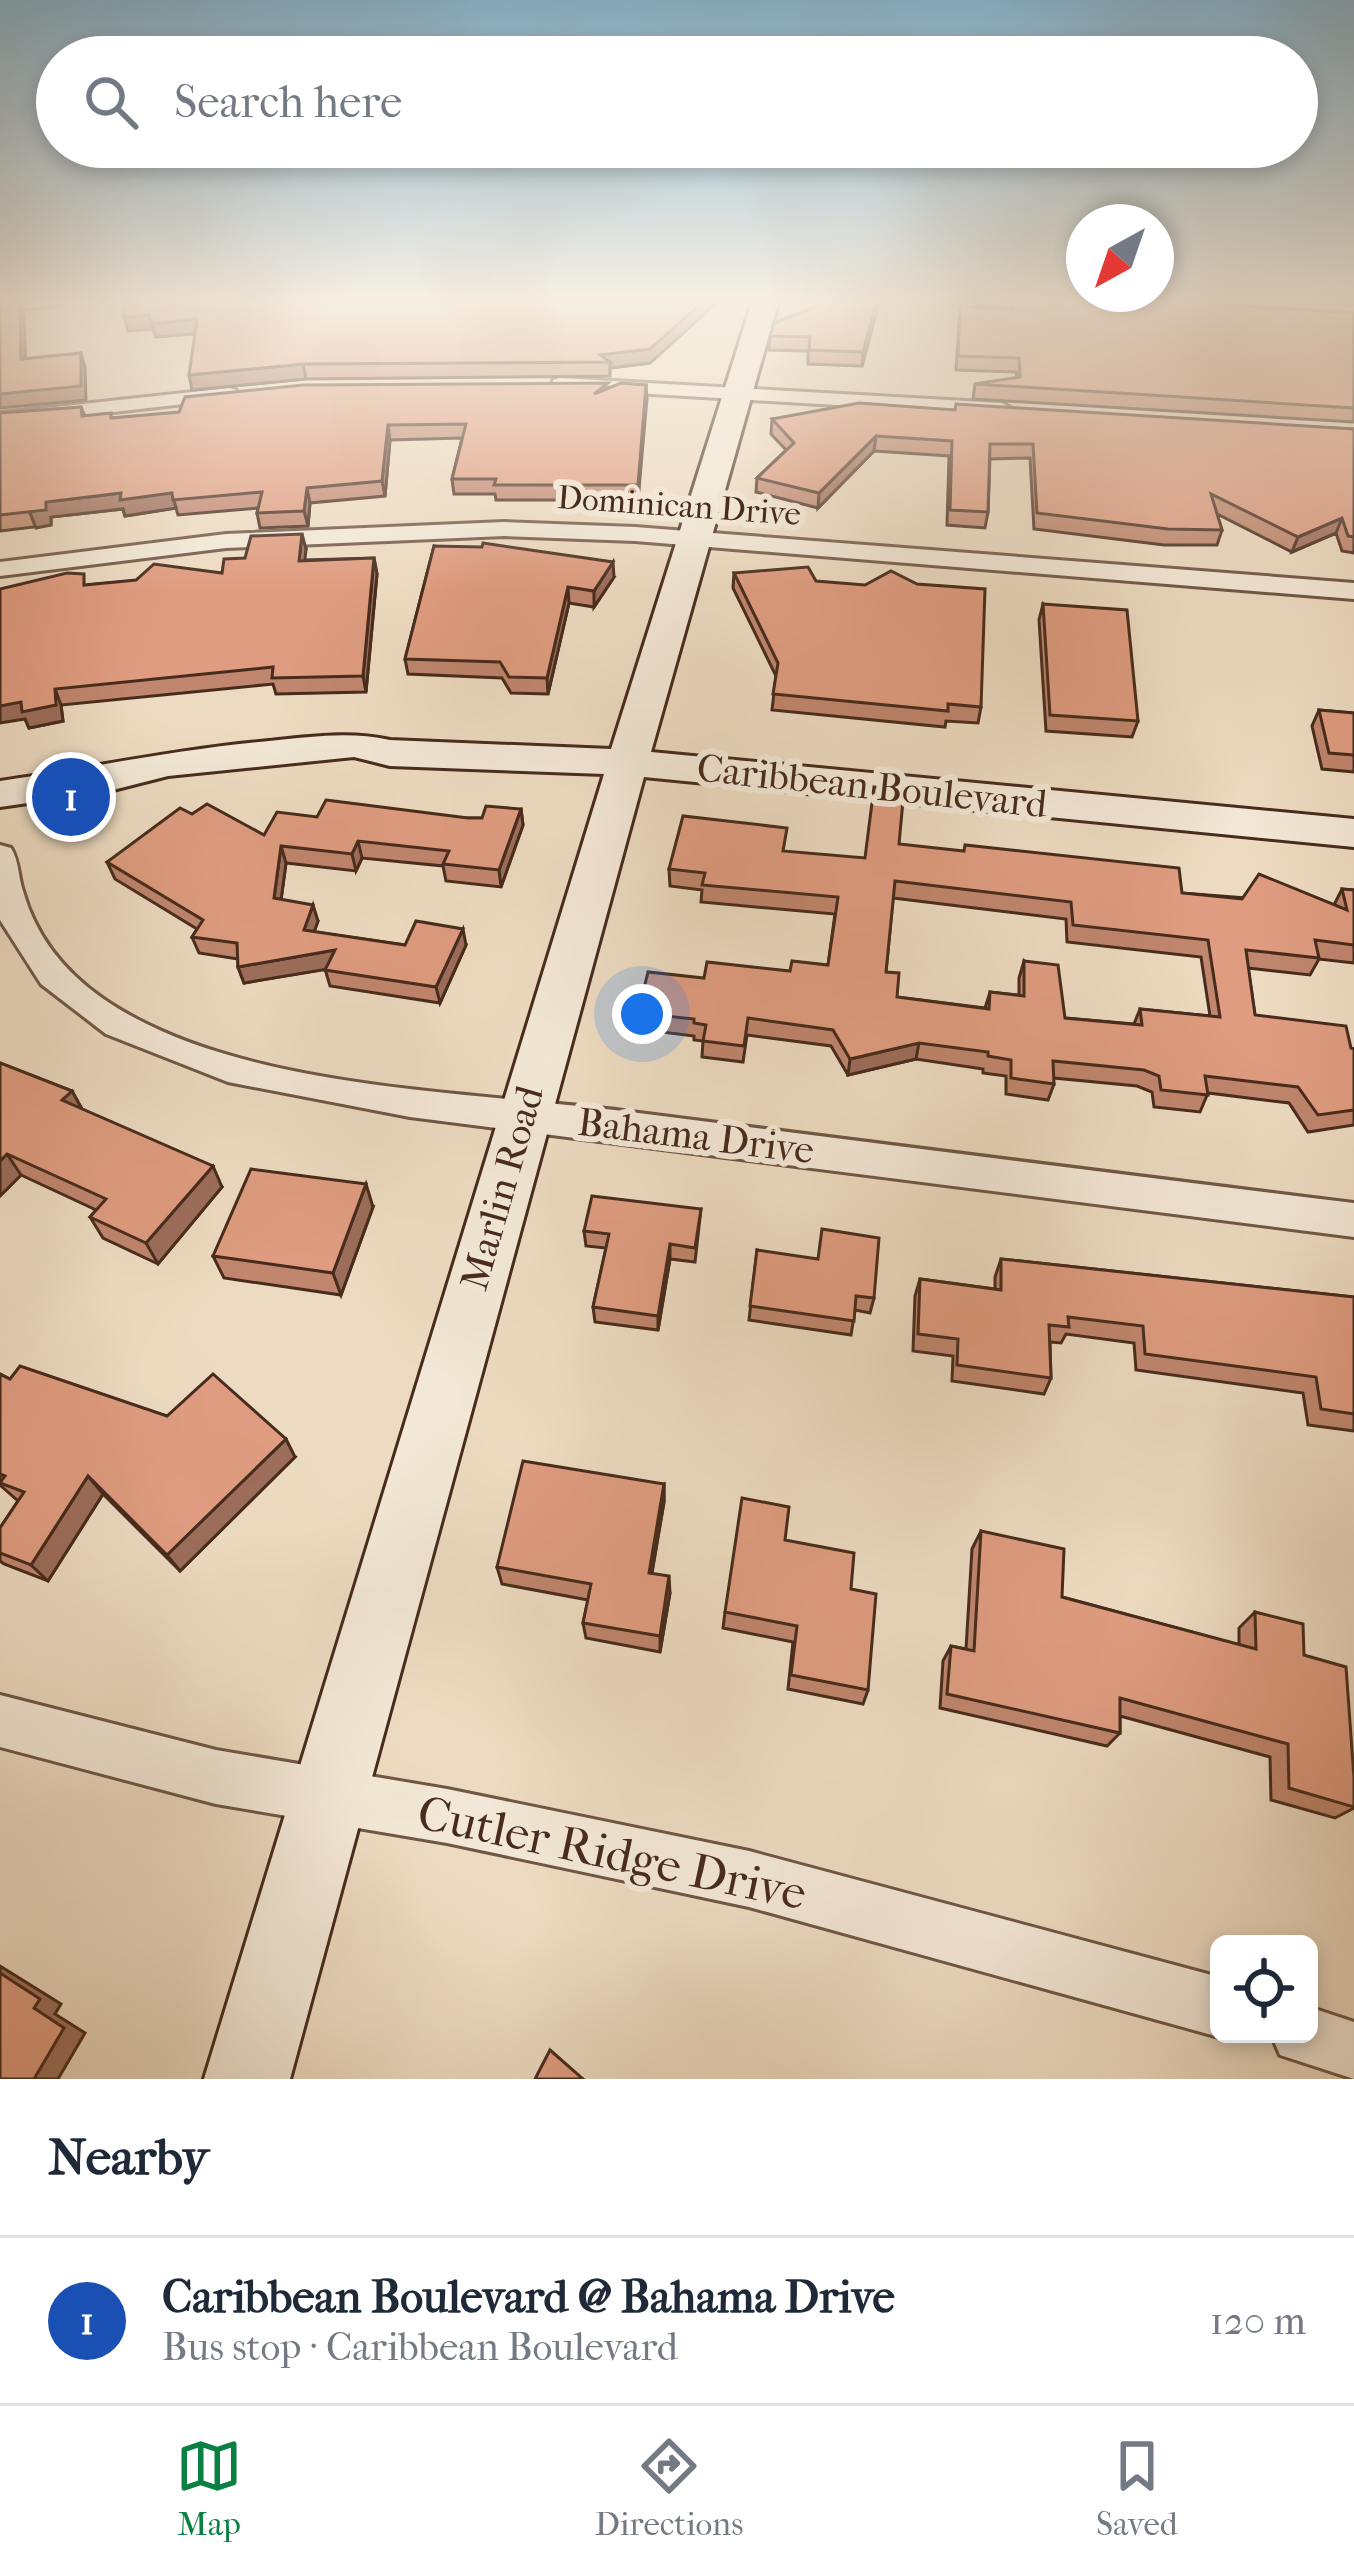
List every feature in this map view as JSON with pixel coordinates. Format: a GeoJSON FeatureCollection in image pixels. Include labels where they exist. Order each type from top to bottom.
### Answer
{"type":"FeatureCollection","features":[{"type":"Feature","properties":{"kind":"street"},"geometry":{"type":"LineString","coordinates":[[0,418],[218,396]]}},
{"type":"Feature","properties":{"kind":"street","name":"Marlin Road"},"geometry":{"type":"LineString","coordinates":[[248,2079],[523,1114],[738,396]]}},
{"type":"Feature","properties":{"kind":"street"},"geometry":{"type":"LineString","coordinates":[[799,396],[1036,412]]}},
{"type":"Feature","properties":{"kind":"street","name":"Dominican Drive"},"geometry":{"type":"LineString","coordinates":[[0,568],[208,543],[371,532],[527,530],[1354,591]]}},
{"type":"Feature","properties":{"kind":"street","name":"Caribbean Boulevard"},"geometry":{"type":"LineString","coordinates":[[0,794],[105,778],[139,782],[339,765],[390,753],[533,755],[1354,833]]}},
{"type":"Feature","properties":{"kind":"street","name":"Bahama Drive"},"geometry":{"type":"LineString","coordinates":[[0,855],[7,903],[23,940],[58,982],[115,1023],[208,1060],[294,1082],[523,1114],[1354,1220]]}},
{"type":"Feature","properties":{"kind":"street","name":"Cutler Ridge Drive"},"geometry":{"type":"LineString","coordinates":[[0,1720],[216,1777],[749,1879],[1210,2005]]}},
{"type":"Feature","properties":{"kind":"street"},"geometry":{"type":"LineString","coordinates":[[1318,2040],[1354,2052]]}},
{"type":"Feature","properties":{"kind":"building"},"geometry":{"type":"Polygon","coordinates":[[[645,396],[638,485],[494,485],[496,479],[452,479],[466,424],[388,425],[382,481],[307,488],[304,511],[257,513],[262,492],[173,500],[172,493],[120,500],[121,493],[46,502],[46,510],[0,515],[0,413],[81,407],[82,416],[111,413],[111,418],[179,412],[185,397],[645,396]]]}},
{"type":"Feature","properties":{"kind":"building"},"geometry":{"type":"Polygon","coordinates":[[[1165,396],[1354,396],[1354,408],[1165,396]]]}},
{"type":"Feature","properties":{"kind":"building"},"geometry":{"type":"Polygon","coordinates":[[[859,403],[955,410],[956,404],[1354,429],[1354,537],[1348,536],[1342,518],[1298,537],[1211,494],[1222,530],[1168,529],[1037,513],[1033,444],[990,444],[988,512],[950,510],[952,441],[876,436],[819,493],[757,478],[794,443],[772,419],[859,403]]]}},
{"type":"Feature","properties":{"kind":"building"},"geometry":{"type":"Polygon","coordinates":[[[302,534],[299,561],[374,558],[363,676],[272,678],[273,667],[55,689],[56,705],[22,712],[21,702],[0,706],[0,589],[67,573],[84,574],[84,585],[136,580],[154,564],[222,573],[224,559],[245,558],[251,536],[302,534]]]}},
{"type":"Feature","properties":{"kind":"building"},"geometry":{"type":"Polygon","coordinates":[[[483,543],[613,562],[594,591],[568,587],[547,678],[509,677],[500,662],[405,659],[434,546],[482,547],[483,543]]]}},
{"type":"Feature","properties":{"kind":"building"},"geometry":{"type":"Polygon","coordinates":[[[808,567],[816,581],[865,585],[891,571],[917,584],[985,589],[981,707],[948,704],[948,711],[773,694],[778,663],[734,573],[808,567]]]}},
{"type":"Feature","properties":{"kind":"building"},"geometry":{"type":"Polygon","coordinates":[[[1043,604],[1127,610],[1138,721],[1050,715],[1043,604]]]}},
{"type":"Feature","properties":{"kind":"building"},"geometry":{"type":"Polygon","coordinates":[[[1319,710],[1354,713],[1354,755],[1329,753],[1319,710]]]}},
{"type":"Feature","properties":{"kind":"building"},"geometry":{"type":"Polygon","coordinates":[[[874,787],[904,790],[899,844],[964,851],[965,845],[1179,868],[1182,893],[1242,899],[1259,874],[1347,910],[1342,889],[1354,890],[1354,945],[1315,940],[1319,958],[1246,950],[1255,1015],[1346,1026],[1354,1049],[1354,1110],[1318,1115],[1298,1087],[1205,1076],[1208,1095],[1161,1090],[1159,1076],[1144,1070],[1053,1061],[1054,1084],[1011,1078],[1011,1060],[988,1056],[988,1052],[919,1043],[850,1059],[833,1030],[748,1018],[744,1046],[703,1041],[706,1025],[694,1019],[638,1013],[648,972],[704,978],[707,962],[790,971],[792,961],[828,965],[838,897],[702,885],[705,873],[669,869],[683,816],[787,828],[783,851],[865,858],[874,787]],[[895,881],[886,972],[899,973],[897,997],[989,1009],[990,992],[1024,996],[1024,961],[1058,965],[1065,1018],[1142,1025],[1140,1009],[1220,1017],[1208,940],[1073,925],[1071,902],[895,881]]]}},
{"type":"Feature","properties":{"kind":"building"},"geometry":{"type":"Polygon","coordinates":[[[326,800],[468,818],[482,818],[486,806],[521,809],[499,870],[443,864],[449,851],[358,841],[352,854],[281,846],[274,898],[313,905],[304,930],[405,945],[416,921],[463,929],[436,987],[325,970],[335,950],[238,967],[237,943],[192,937],[203,920],[107,862],[180,808],[192,814],[207,804],[264,835],[277,812],[317,817],[326,800]]]}},
{"type":"Feature","properties":{"kind":"building"},"geometry":{"type":"Polygon","coordinates":[[[0,1063],[72,1091],[62,1100],[213,1166],[146,1243],[90,1217],[106,1199],[7,1154],[0,1161],[0,1063]]]}},
{"type":"Feature","properties":{"kind":"building"},"geometry":{"type":"Polygon","coordinates":[[[251,1169],[366,1184],[333,1273],[213,1256],[251,1169]]]}},
{"type":"Feature","properties":{"kind":"building"},"geometry":{"type":"Polygon","coordinates":[[[592,1196],[701,1209],[695,1248],[670,1244],[658,1316],[593,1307],[609,1234],[584,1231],[592,1196]]]}},
{"type":"Feature","properties":{"kind":"building"},"geometry":{"type":"Polygon","coordinates":[[[822,1229],[879,1238],[874,1298],[856,1296],[854,1321],[750,1306],[757,1250],[818,1259],[822,1229]]]}},
{"type":"Feature","properties":{"kind":"building"},"geometry":{"type":"Polygon","coordinates":[[[1001,1259],[1354,1297],[1354,1414],[1321,1409],[1316,1377],[1145,1354],[1143,1326],[1068,1317],[1069,1327],[1049,1325],[1051,1378],[957,1365],[958,1339],[918,1334],[920,1279],[1001,1290],[1001,1259]]]}},
{"type":"Feature","properties":{"kind":"building"},"geometry":{"type":"Polygon","coordinates":[[[20,1366],[167,1416],[213,1374],[286,1439],[167,1555],[88,1476],[31,1565],[0,1553],[0,1528],[24,1492],[0,1483],[5,1476],[0,1474],[0,1374],[10,1379],[20,1366]]]}},
{"type":"Feature","properties":{"kind":"building"},"geometry":{"type":"Polygon","coordinates":[[[523,1461],[664,1484],[649,1573],[669,1576],[660,1636],[583,1623],[591,1584],[497,1567],[523,1461]]]}},
{"type":"Feature","properties":{"kind":"building"},"geometry":{"type":"Polygon","coordinates":[[[742,1498],[789,1507],[785,1540],[854,1553],[851,1589],[876,1594],[868,1690],[791,1675],[797,1626],[725,1612],[742,1498]]]}},
{"type":"Feature","properties":{"kind":"building"},"geometry":{"type":"Polygon","coordinates":[[[981,1531],[1064,1549],[1062,1597],[1256,1649],[1255,1612],[1303,1624],[1304,1655],[1346,1667],[1354,1807],[1289,1788],[1288,1744],[1120,1698],[1120,1733],[947,1694],[951,1646],[974,1651],[981,1531]]]}},
{"type":"Feature","properties":{"kind":"building"},"geometry":{"type":"Polygon","coordinates":[[[0,1973],[40,1999],[34,2008],[64,2028],[34,2079],[0,2079],[0,1973]]]}},
{"type":"Feature","properties":{"kind":"building"},"geometry":{"type":"Polygon","coordinates":[[[550,2050],[583,2079],[535,2079],[550,2050]]]}},
{"type":"Feature","properties":{"kind":"place","name":"Caribbean Boulevard @ Bahama Drive"},"geometry":{"type":"Point","coordinates":[71,797]}}]}
